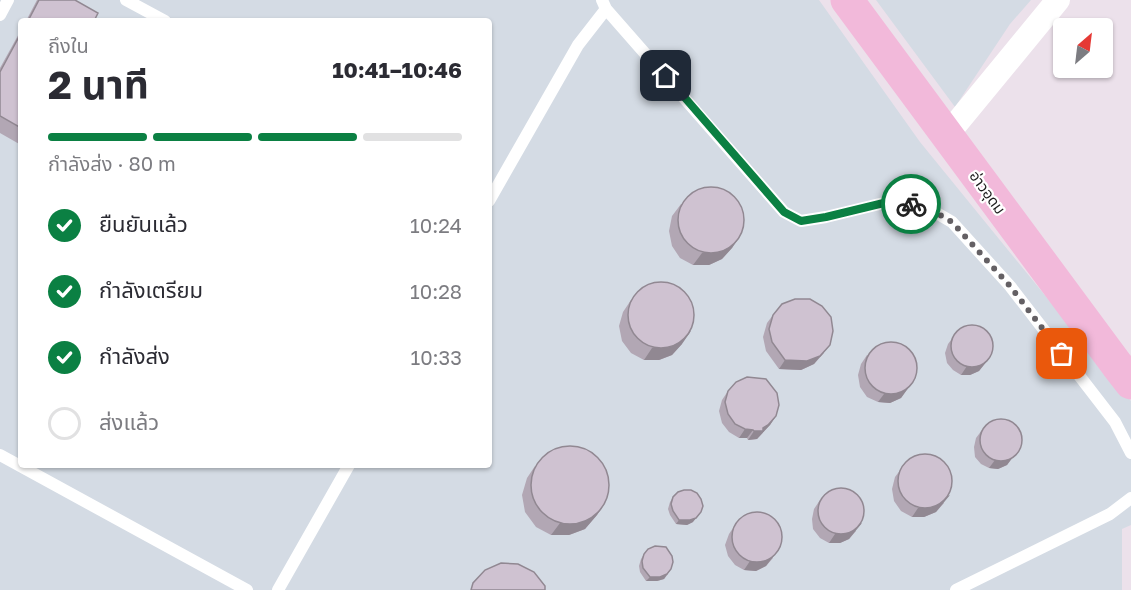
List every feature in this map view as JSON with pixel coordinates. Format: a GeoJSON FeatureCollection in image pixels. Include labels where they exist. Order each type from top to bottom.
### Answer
{"type":"FeatureCollection","features":[{"type":"Feature","properties":{"kind":"street","name":"อ่าวอุดม"},"geometry":{"type":"LineString","coordinates":[[847,0],[1131,383]]}},
{"type":"Feature","properties":{"kind":"street"},"geometry":{"type":"LineString","coordinates":[[947,135],[1058,0]]}},
{"type":"Feature","properties":{"kind":"lane"},"geometry":{"type":"LineString","coordinates":[[0,15],[8,0]]}},
{"type":"Feature","properties":{"kind":"lane"},"geometry":{"type":"LineString","coordinates":[[126,0],[159,18]]}},
{"type":"Feature","properties":{"kind":"lane"},"geometry":{"type":"LineString","coordinates":[[492,193],[604,4],[784,212],[801,221],[896,200],[928,208],[952,222],[1010,286],[1115,422],[1131,453]]}},
{"type":"Feature","properties":{"kind":"lane"},"geometry":{"type":"LineString","coordinates":[[0,455],[18,465]]}},
{"type":"Feature","properties":{"kind":"lane"},"geometry":{"type":"LineString","coordinates":[[24,468],[247,590]]}},
{"type":"Feature","properties":{"kind":"lane"},"geometry":{"type":"LineString","coordinates":[[278,590],[347,468]]}},
{"type":"Feature","properties":{"kind":"lane"},"geometry":{"type":"LineString","coordinates":[[956,590],[1110,514],[1131,498]]}},
{"type":"Feature","properties":{"kind":"shaded area"},"geometry":{"type":"Polygon","coordinates":[[[0,0],[819,0],[920,142],[1131,401],[1131,525],[1122,529],[1122,590],[0,590],[0,0]]]}},
{"type":"Feature","properties":{"kind":"shaded area"},"geometry":{"type":"Polygon","coordinates":[[[876,0],[1031,0],[1010,24],[955,107],[876,0]]]}},
{"type":"Feature","properties":{"kind":"building"},"geometry":{"type":"Polygon","coordinates":[[[39,0],[75,0],[98,13],[96,18],[30,18],[39,0]]]}},
{"type":"Feature","properties":{"kind":"building"},"geometry":{"type":"Polygon","coordinates":[[[18,39],[18,126],[0,116],[0,72],[18,39]]]}},
{"type":"Feature","properties":{"kind":"building"},"geometry":{"type":"Polygon","coordinates":[[[711,187],[724,190],[734,197],[741,207],[744,220],[741,233],[734,243],[724,250],[711,253],[698,250],[688,243],[681,233],[678,220],[681,207],[688,197],[698,190],[711,187]]]}},
{"type":"Feature","properties":{"kind":"building"},"geometry":{"type":"Polygon","coordinates":[[[661,282],[674,285],[684,292],[691,302],[694,315],[691,328],[684,338],[674,345],[661,348],[648,345],[638,338],[631,328],[628,315],[631,302],[638,292],[648,285],[661,282]]]}},
{"type":"Feature","properties":{"kind":"building"},"geometry":{"type":"Polygon","coordinates":[[[795,299],[810,299],[822,306],[831,317],[833,331],[830,345],[820,356],[807,361],[785,360],[772,342],[769,329],[773,315],[782,304],[795,299]]]}},
{"type":"Feature","properties":{"kind":"building"},"geometry":{"type":"Polygon","coordinates":[[[972,325],[987,331],[993,346],[987,361],[972,367],[957,361],[951,346],[957,331],[972,325]]]}},
{"type":"Feature","properties":{"kind":"building"},"geometry":{"type":"Polygon","coordinates":[[[886,342],[896,342],[910,349],[917,368],[910,387],[896,394],[886,394],[876,390],[869,383],[865,373],[865,363],[869,353],[876,346],[886,342]]]}},
{"type":"Feature","properties":{"kind":"building"},"geometry":{"type":"Polygon","coordinates":[[[747,377],[766,379],[777,393],[779,405],[776,416],[763,428],[763,431],[745,429],[735,424],[728,414],[725,402],[728,391],[736,382],[747,377]]]}},
{"type":"Feature","properties":{"kind":"building"},"geometry":{"type":"Polygon","coordinates":[[[1001,419],[1016,425],[1022,440],[1016,455],[1001,461],[986,455],[980,440],[986,425],[1001,419]]]}},
{"type":"Feature","properties":{"kind":"building"},"geometry":{"type":"Polygon","coordinates":[[[570,446],[585,449],[598,457],[606,470],[609,485],[606,500],[598,513],[585,521],[570,524],[555,521],[542,513],[534,500],[531,485],[534,470],[542,457],[555,449],[570,446]]]}},
{"type":"Feature","properties":{"kind":"building"},"geometry":{"type":"Polygon","coordinates":[[[920,454],[930,454],[944,462],[950,471],[952,481],[950,491],[944,500],[930,508],[920,508],[903,496],[898,486],[898,476],[910,459],[920,454]]]}},
{"type":"Feature","properties":{"kind":"building"},"geometry":{"type":"Polygon","coordinates":[[[846,488],[858,494],[863,502],[863,520],[858,528],[850,533],[836,534],[828,531],[821,524],[818,506],[821,498],[828,491],[846,488]]]}},
{"type":"Feature","properties":{"kind":"building"},"geometry":{"type":"Polygon","coordinates":[[[684,490],[697,493],[703,506],[696,518],[690,520],[679,520],[671,504],[673,497],[684,490]]]}},
{"type":"Feature","properties":{"kind":"building"},"geometry":{"type":"Polygon","coordinates":[[[757,512],[775,519],[782,537],[775,555],[757,562],[739,555],[732,537],[739,519],[757,512]]]}},
{"type":"Feature","properties":{"kind":"building"},"geometry":{"type":"Polygon","coordinates":[[[655,546],[666,547],[673,562],[667,574],[650,577],[643,568],[642,561],[648,549],[655,546]]]}},
{"type":"Feature","properties":{"kind":"building"},"geometry":{"type":"Polygon","coordinates":[[[501,563],[518,564],[534,572],[545,586],[545,590],[471,590],[473,583],[485,570],[501,563]]]}},
{"type":"Feature","properties":{"kind":"way so far"},"geometry":{"type":"LineString","coordinates":[[911,204],[928,208],[952,222],[1010,286],[1062,354]]}},
{"type":"Feature","properties":{"kind":"route"},"geometry":{"type":"LineString","coordinates":[[666,76],[784,212],[801,221],[896,200],[911,204]]}}]}
